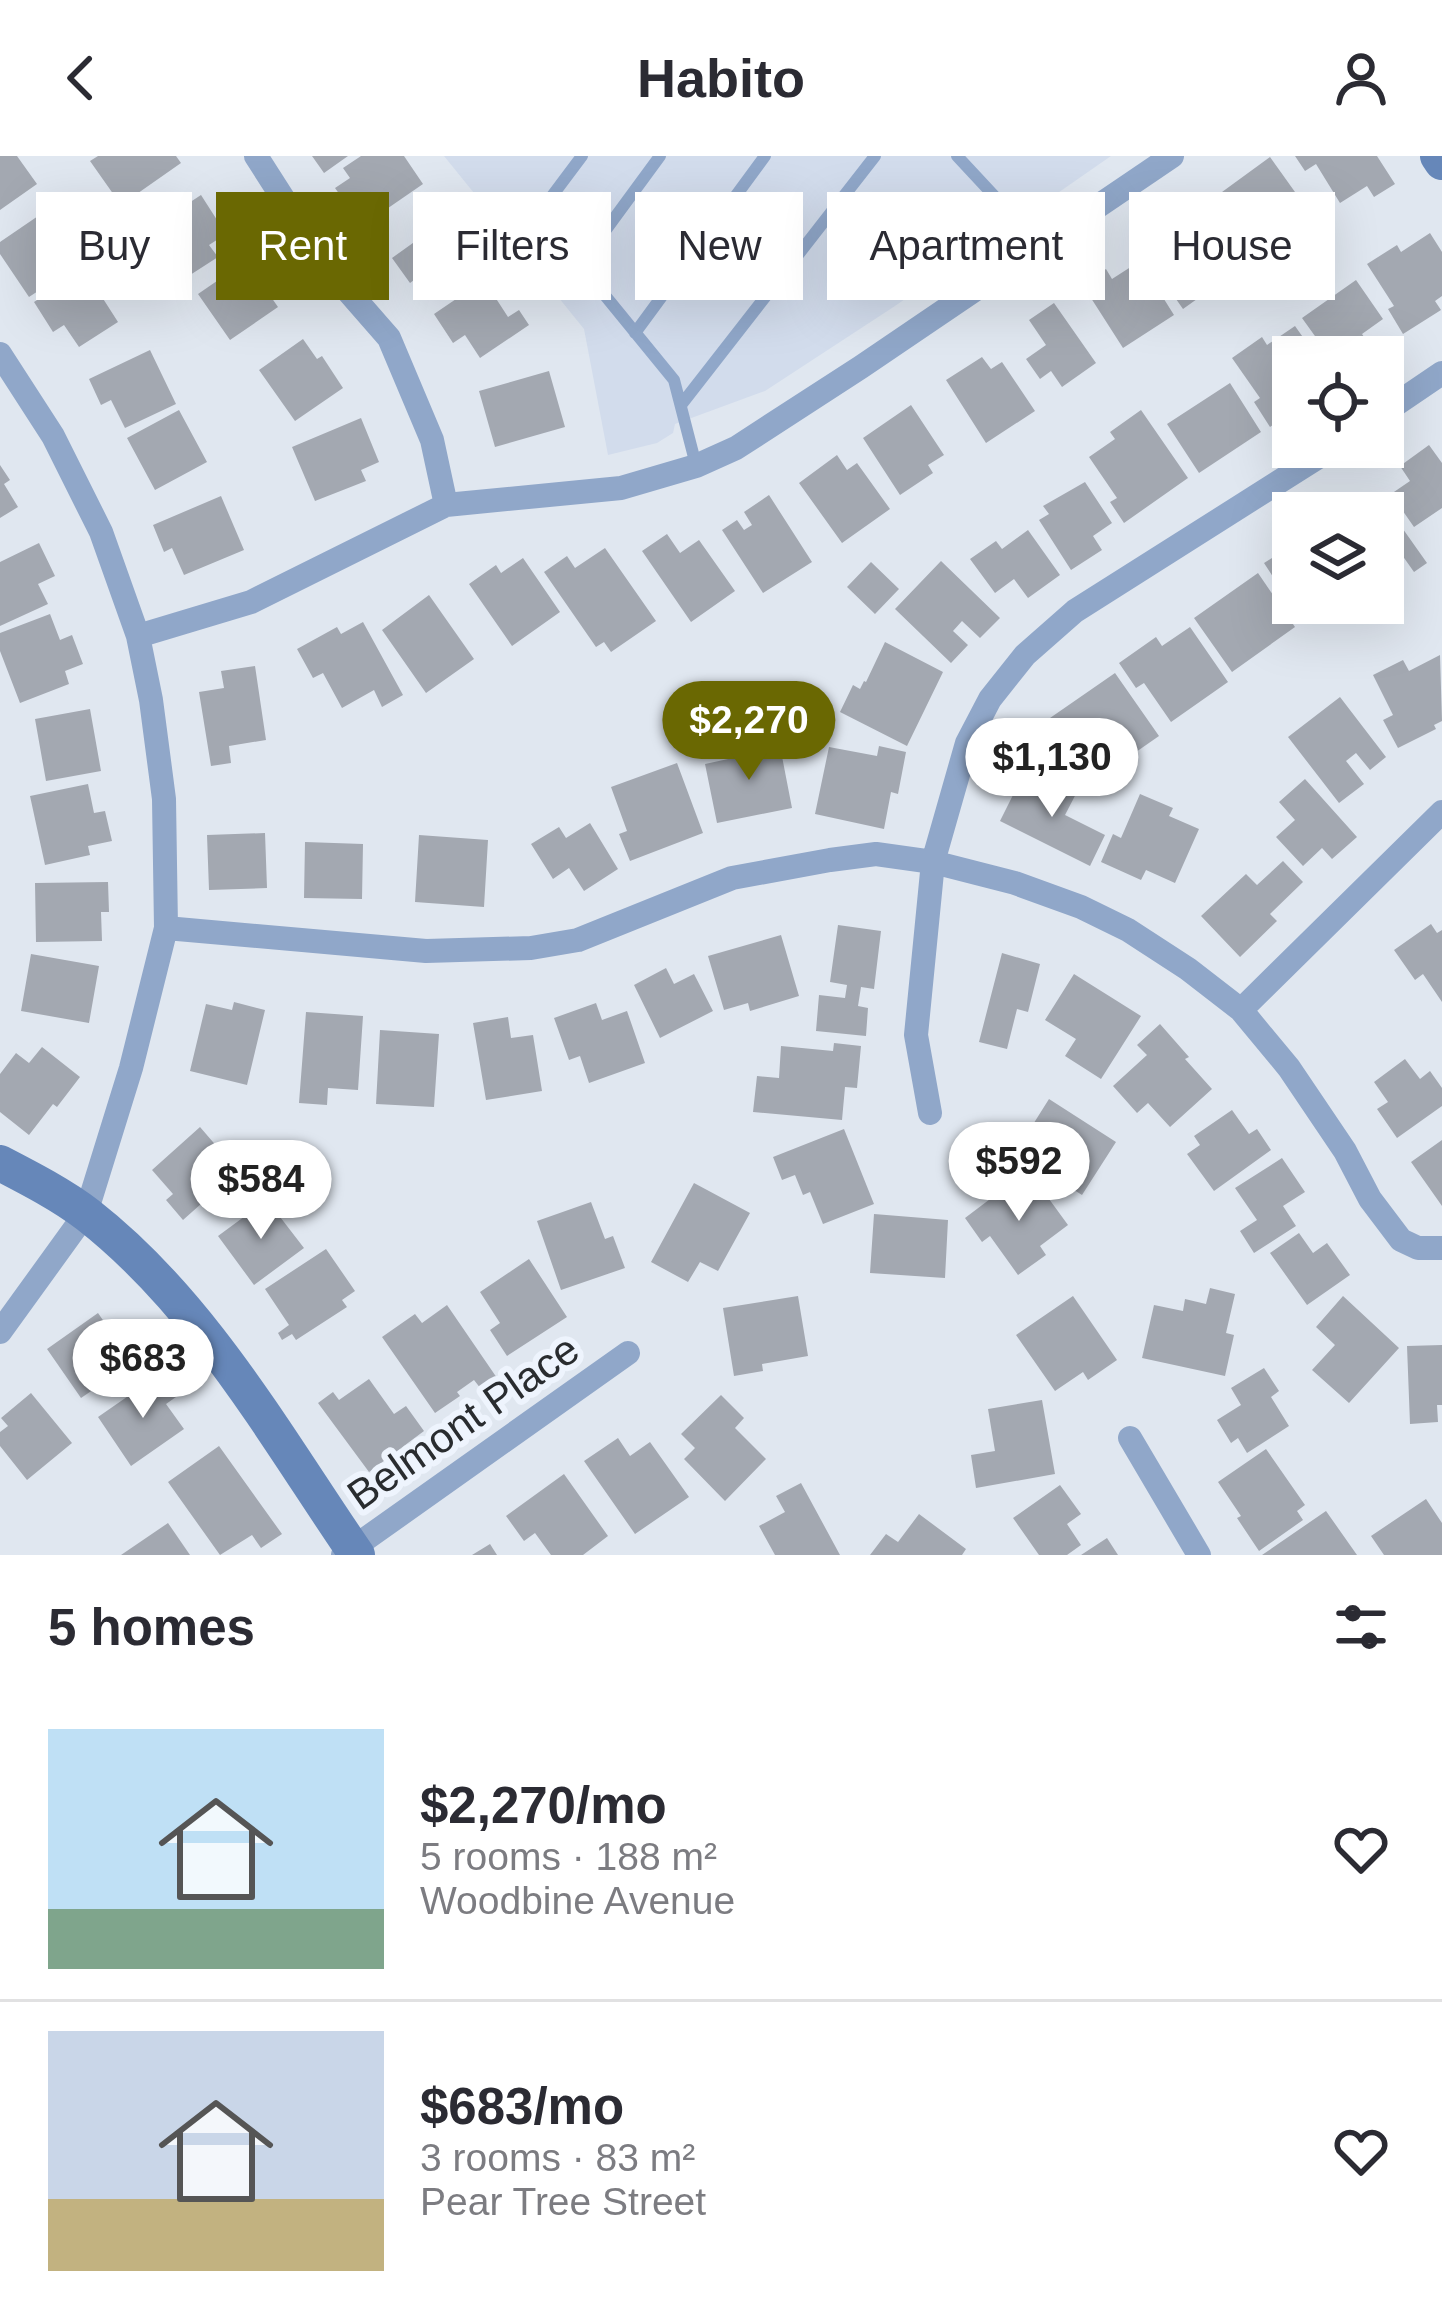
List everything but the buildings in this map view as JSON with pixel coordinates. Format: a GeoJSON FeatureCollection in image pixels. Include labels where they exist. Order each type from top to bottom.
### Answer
{"type":"FeatureCollection","features":[{"type":"Feature","properties":{"kind":"street"},"geometry":{"type":"LineString","coordinates":[[256,156],[327,267],[388,338],[433,440],[446,505]]}},
{"type":"Feature","properties":{"kind":"street"},"geometry":{"type":"LineString","coordinates":[[1105,200],[1172,156]]}},
{"type":"Feature","properties":{"kind":"street"},"geometry":{"type":"LineString","coordinates":[[138,636],[250,602],[446,505],[621,488],[696,466],[736,448],[958,300]]}},
{"type":"Feature","properties":{"kind":"street"},"geometry":{"type":"LineString","coordinates":[[0,354],[53,436],[101,532],[138,636],[152,700],[164,799],[166,928],[131,1068],[86,1213],[0,1331]]}},
{"type":"Feature","properties":{"kind":"street"},"geometry":{"type":"LineString","coordinates":[[1404,399],[1442,373]]}},
{"type":"Feature","properties":{"kind":"street"},"geometry":{"type":"LineString","coordinates":[[930,1113],[916,1035],[933,862],[967,743],[990,699],[1025,655],[1075,611],[1301,468]]}},
{"type":"Feature","properties":{"kind":"street"},"geometry":{"type":"LineString","coordinates":[[1241,1010],[1442,812]]}},
{"type":"Feature","properties":{"kind":"street"},"geometry":{"type":"LineString","coordinates":[[166,928],[426,951],[531,947],[578,940],[732,878],[830,860],[876,854],[933,862],[1016,883],[1128,930],[1241,1010],[1288,1068],[1401,1240],[1430,1248]]}},
{"type":"Feature","properties":{"kind":"street"},"geometry":{"type":"LineString","coordinates":[[0,1163],[86,1213],[152,1273],[195,1322],[351,1553]]}},
{"type":"Feature","properties":{"kind":"street","name":"Belmont Place"},"geometry":{"type":"LineString","coordinates":[[351,1553],[628,1353]]}},
{"type":"Feature","properties":{"kind":"street"},"geometry":{"type":"LineString","coordinates":[[1130,1438],[1199,1555]]}},
{"type":"Feature","properties":{"kind":"lane"},"geometry":{"type":"LineString","coordinates":[[555,192],[581,156]]}},
{"type":"Feature","properties":{"kind":"lane"},"geometry":{"type":"LineString","coordinates":[[611,223],[660,156]]}},
{"type":"Feature","properties":{"kind":"lane"},"geometry":{"type":"LineString","coordinates":[[635,333],[764,156]]}},
{"type":"Feature","properties":{"kind":"lane"},"geometry":{"type":"LineString","coordinates":[[681,405],[875,156]]}},
{"type":"Feature","properties":{"kind":"lane"},"geometry":{"type":"LineString","coordinates":[[957,156],[991,192]]}},
{"type":"Feature","properties":{"kind":"lane"},"geometry":{"type":"LineString","coordinates":[[608,300],[674,380],[696,466]]}},
{"type":"Feature","properties":{"kind":"shaded area"},"geometry":{"type":"Polygon","coordinates":[[[444,156],[1111,156],[1059,192],[827,192],[827,300],[904,300],[765,391],[675,424],[673,433],[657,443],[608,455],[584,329],[561,300],[611,300],[611,192],[473,192],[444,156]]]}}]}
